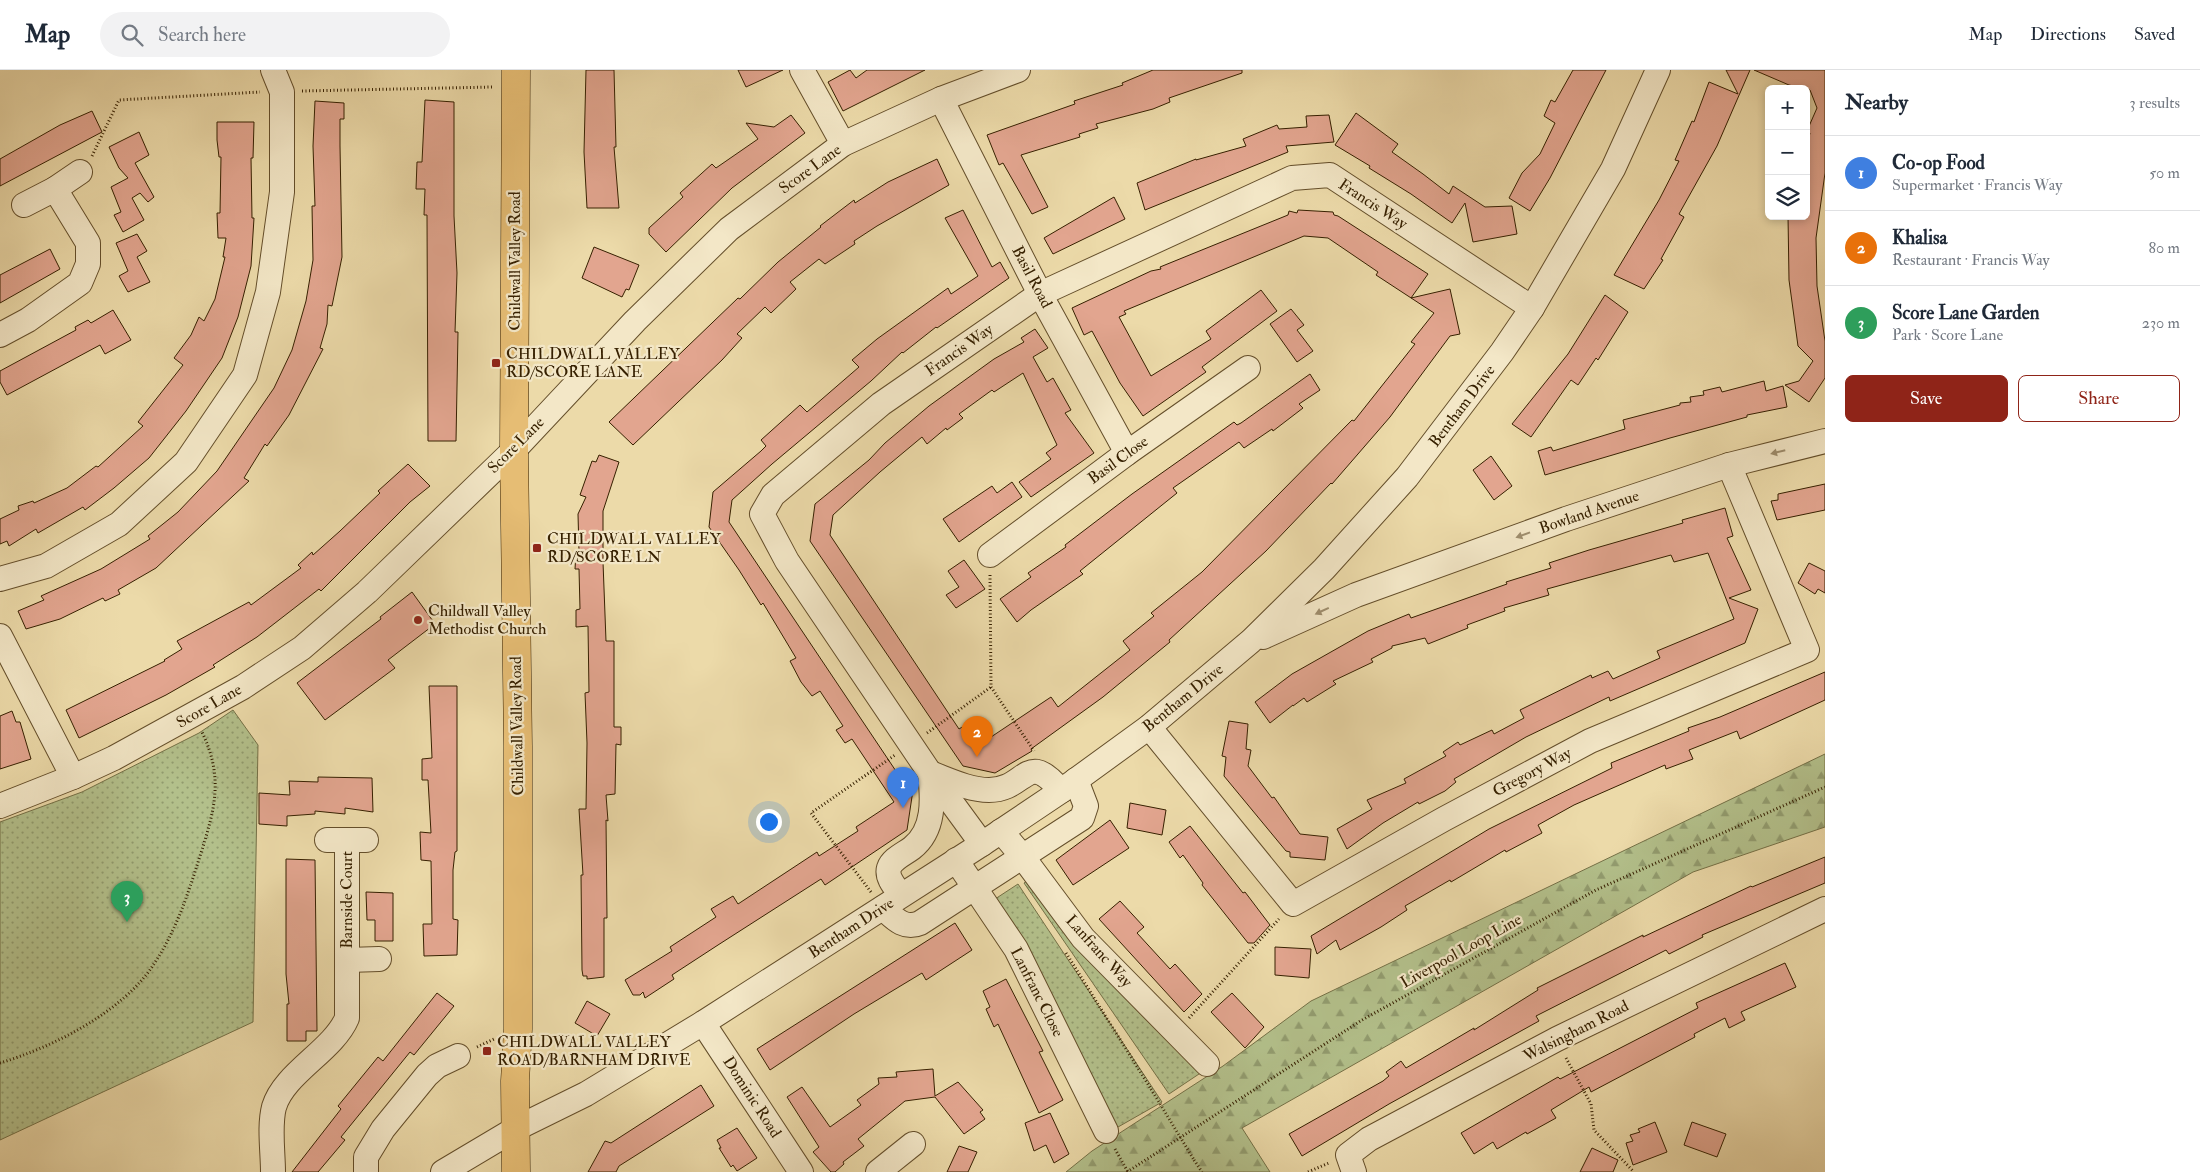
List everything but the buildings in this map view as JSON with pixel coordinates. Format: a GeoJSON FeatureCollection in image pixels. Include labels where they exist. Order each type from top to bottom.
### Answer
{"type":"FeatureCollection","features":[{"type":"Feature","properties":{"kind":"main road","name":"Childwall Valley Road"},"geometry":{"type":"LineString","coordinates":[[516,78],[514,450],[518,746],[516,1172]]}},
{"type":"Feature","properties":{"kind":"street"},"geometry":{"type":"LineString","coordinates":[[0,579],[46,566],[119,524],[186,462],[245,375],[268,292],[282,192],[282,92],[273,70]]}},
{"type":"Feature","properties":{"kind":"street"},"geometry":{"type":"LineString","coordinates":[[802,70],[843,144]]}},
{"type":"Feature","properties":{"kind":"street","name":"Score Lane"},"geometry":{"type":"LineString","coordinates":[[0,806],[73,777],[114,758],[242,688],[302,648],[334,622],[514,450],[635,321],[729,229],[843,144],[940,99],[1018,70]]}},
{"type":"Feature","properties":{"kind":"street","name":"Bentham Drive"},"geometry":{"type":"LineString","coordinates":[[443,1172],[517,1128],[586,1094],[702,1023],[982,844],[1069,785],[1149,727],[1251,641],[1324,569],[1413,470],[1502,352],[1532,308],[1612,169],[1658,70]]}},
{"type":"Feature","properties":{"kind":"street","name":"Basil Road"},"geometry":{"type":"LineString","coordinates":[[940,99],[1040,294],[1128,453]]}},
{"type":"Feature","properties":{"kind":"street"},"geometry":{"type":"LineString","coordinates":[[24,205],[55,189],[80,172]]}},
{"type":"Feature","properties":{"kind":"street","name":"Francis Way"},"geometry":{"type":"LineString","coordinates":[[982,844],[930,773],[787,561],[762,514],[773,494],[881,404],[1040,294],[1292,178],[1330,175],[1532,308]]}},
{"type":"Feature","properties":{"kind":"street"},"geometry":{"type":"LineString","coordinates":[[0,334],[28,320],[80,283],[88,264],[88,243],[55,189]]}},
{"type":"Feature","properties":{"kind":"street","name":"Basil Close"},"geometry":{"type":"LineString","coordinates":[[990,555],[1128,453],[1248,368]]}},
{"type":"Feature","properties":{"kind":"street","name":"Bowland Avenue"},"geometry":{"type":"LineString","coordinates":[[1251,641],[1356,595],[1566,519],[1729,465],[1825,441]]}},
{"type":"Feature","properties":{"kind":"street","name":"Gregory Way"},"geometry":{"type":"LineString","coordinates":[[1293,904],[1444,819],[1590,741],[1816,646],[1729,465]]}},
{"type":"Feature","properties":{"kind":"street"},"geometry":{"type":"LineString","coordinates":[[1324,569],[1333,586],[1356,595]]}},
{"type":"Feature","properties":{"kind":"street"},"geometry":{"type":"LineString","coordinates":[[0,636],[73,777]]}},
{"type":"Feature","properties":{"kind":"street"},"geometry":{"type":"LineString","coordinates":[[1149,727],[1293,904]]}},
{"type":"Feature","properties":{"kind":"street"},"geometry":{"type":"LineString","coordinates":[[1036,771],[1069,785],[1086,806],[1082,818],[916,925],[903,924],[892,902],[889,868],[894,860],[920,841],[928,825],[932,808],[930,773],[976,789],[990,790],[1002,789],[1030,772],[1036,771]]}},
{"type":"Feature","properties":{"kind":"street","name":"Lanfranc Way"},"geometry":{"type":"LineString","coordinates":[[1001,831],[1022,856],[1082,938],[1207,1064]]}},
{"type":"Feature","properties":{"kind":"street","name":"Barnside Court"},"geometry":{"type":"LineString","coordinates":[[273,1172],[272,1115],[276,1101],[285,1087],[340,1031],[348,1013],[347,840]]}},
{"type":"Feature","properties":{"kind":"street","name":"Lanfranc Close"},"geometry":{"type":"LineString","coordinates":[[956,860],[1016,949],[1106,1131]]}},
{"type":"Feature","properties":{"kind":"street","name":"Walsingham Road"},"geometry":{"type":"LineString","coordinates":[[1354,1172],[1348,1155],[1370,1139],[1556,1040],[1825,909]]}},
{"type":"Feature","properties":{"kind":"street","name":"Barnside Court"},"geometry":{"type":"LineString","coordinates":[[348,960],[379,959]]}},
{"type":"Feature","properties":{"kind":"street","name":"Dominic Road"},"geometry":{"type":"LineString","coordinates":[[702,1023],[800,1172]]}},
{"type":"Feature","properties":{"kind":"street"},"geometry":{"type":"LineString","coordinates":[[366,1172],[366,1157],[383,1128],[427,1075],[437,1066],[458,1056]]}},
{"type":"Feature","properties":{"kind":"street"},"geometry":{"type":"LineString","coordinates":[[878,1172],[913,1144]]}},
{"type":"Feature","properties":{"kind":"path"},"geometry":{"type":"LineString","coordinates":[[80,172],[91,159],[119,100],[516,78]]}},
{"type":"Feature","properties":{"kind":"path"},"geometry":{"type":"LineString","coordinates":[[990,555],[991,686],[1040,759]]}},
{"type":"Feature","properties":{"kind":"path"},"geometry":{"type":"LineString","coordinates":[[892,902],[811,813],[912,744],[991,686]]}},
{"type":"Feature","properties":{"kind":"path"},"geometry":{"type":"LineString","coordinates":[[0,1063],[55,1041],[83,1027],[107,1011],[132,990],[154,965],[187,896],[215,807],[216,789],[211,751],[194,715]]}},
{"type":"Feature","properties":{"kind":"path","name":"Liverpool Loop Line"},"geometry":{"type":"LineString","coordinates":[[1127,1172],[1362,1020],[1596,890],[1825,787]]}},
{"type":"Feature","properties":{"kind":"path"},"geometry":{"type":"LineString","coordinates":[[1176,1032],[1293,904]]}},
{"type":"Feature","properties":{"kind":"path"},"geometry":{"type":"LineString","coordinates":[[1063,948],[1202,1172]]}},
{"type":"Feature","properties":{"kind":"path"},"geometry":{"type":"LineString","coordinates":[[458,1056],[518,1029]]}},
{"type":"Feature","properties":{"kind":"path"},"geometry":{"type":"LineString","coordinates":[[1556,1040],[1591,1104],[1594,1130],[1634,1172]]}},
{"type":"Feature","properties":{"kind":"path"},"geometry":{"type":"LineString","coordinates":[[1106,1131],[1127,1172]]}},
{"type":"Feature","properties":{"kind":"green space"},"geometry":{"type":"Polygon","coordinates":[[[233,710],[258,745],[253,1022],[0,1140],[0,822],[82,792],[199,733],[233,710]]]}},
{"type":"Feature","properties":{"kind":"green space"},"geometry":{"type":"Polygon","coordinates":[[[1825,754],[1825,827],[1693,872],[1242,1128],[1270,1172],[1066,1172],[1092,1151],[1223,1066],[1311,1001],[1825,754]]]}},
{"type":"Feature","properties":{"kind":"green space"},"geometry":{"type":"Polygon","coordinates":[[[1030,879],[1202,1072],[1169,1094],[1024,883],[1030,879]]]}},
{"type":"Feature","properties":{"kind":"green space"},"geometry":{"type":"Polygon","coordinates":[[[1018,884],[1162,1102],[1111,1131],[992,901],[1018,884]]]}},
{"type":"Feature","properties":{"kind":"place","name":"CHILDWALL VALLEY RD/SCORE LANE"},"geometry":{"type":"Point","coordinates":[496,363]}},
{"type":"Feature","properties":{"kind":"place","name":"CHILDWALL VALLEY RD/SCORE LN"},"geometry":{"type":"Point","coordinates":[537,548]}},
{"type":"Feature","properties":{"kind":"place","name":"Childwall Valley Methodist Church"},"geometry":{"type":"Point","coordinates":[418,620]}},
{"type":"Feature","properties":{"kind":"place","name":"Khalisa"},"geometry":{"type":"Point","coordinates":[977,757]}},
{"type":"Feature","properties":{"kind":"place","name":"Co-op Food"},"geometry":{"type":"Point","coordinates":[903,808]}},
{"type":"Feature","properties":{"kind":"place","name":"Score Lane Garden"},"geometry":{"type":"Point","coordinates":[127,922]}},
{"type":"Feature","properties":{"kind":"place","name":"CHILDWALL VALLEY ROAD/BARNHAM DRIVE"},"geometry":{"type":"Point","coordinates":[487,1051]}}]}
